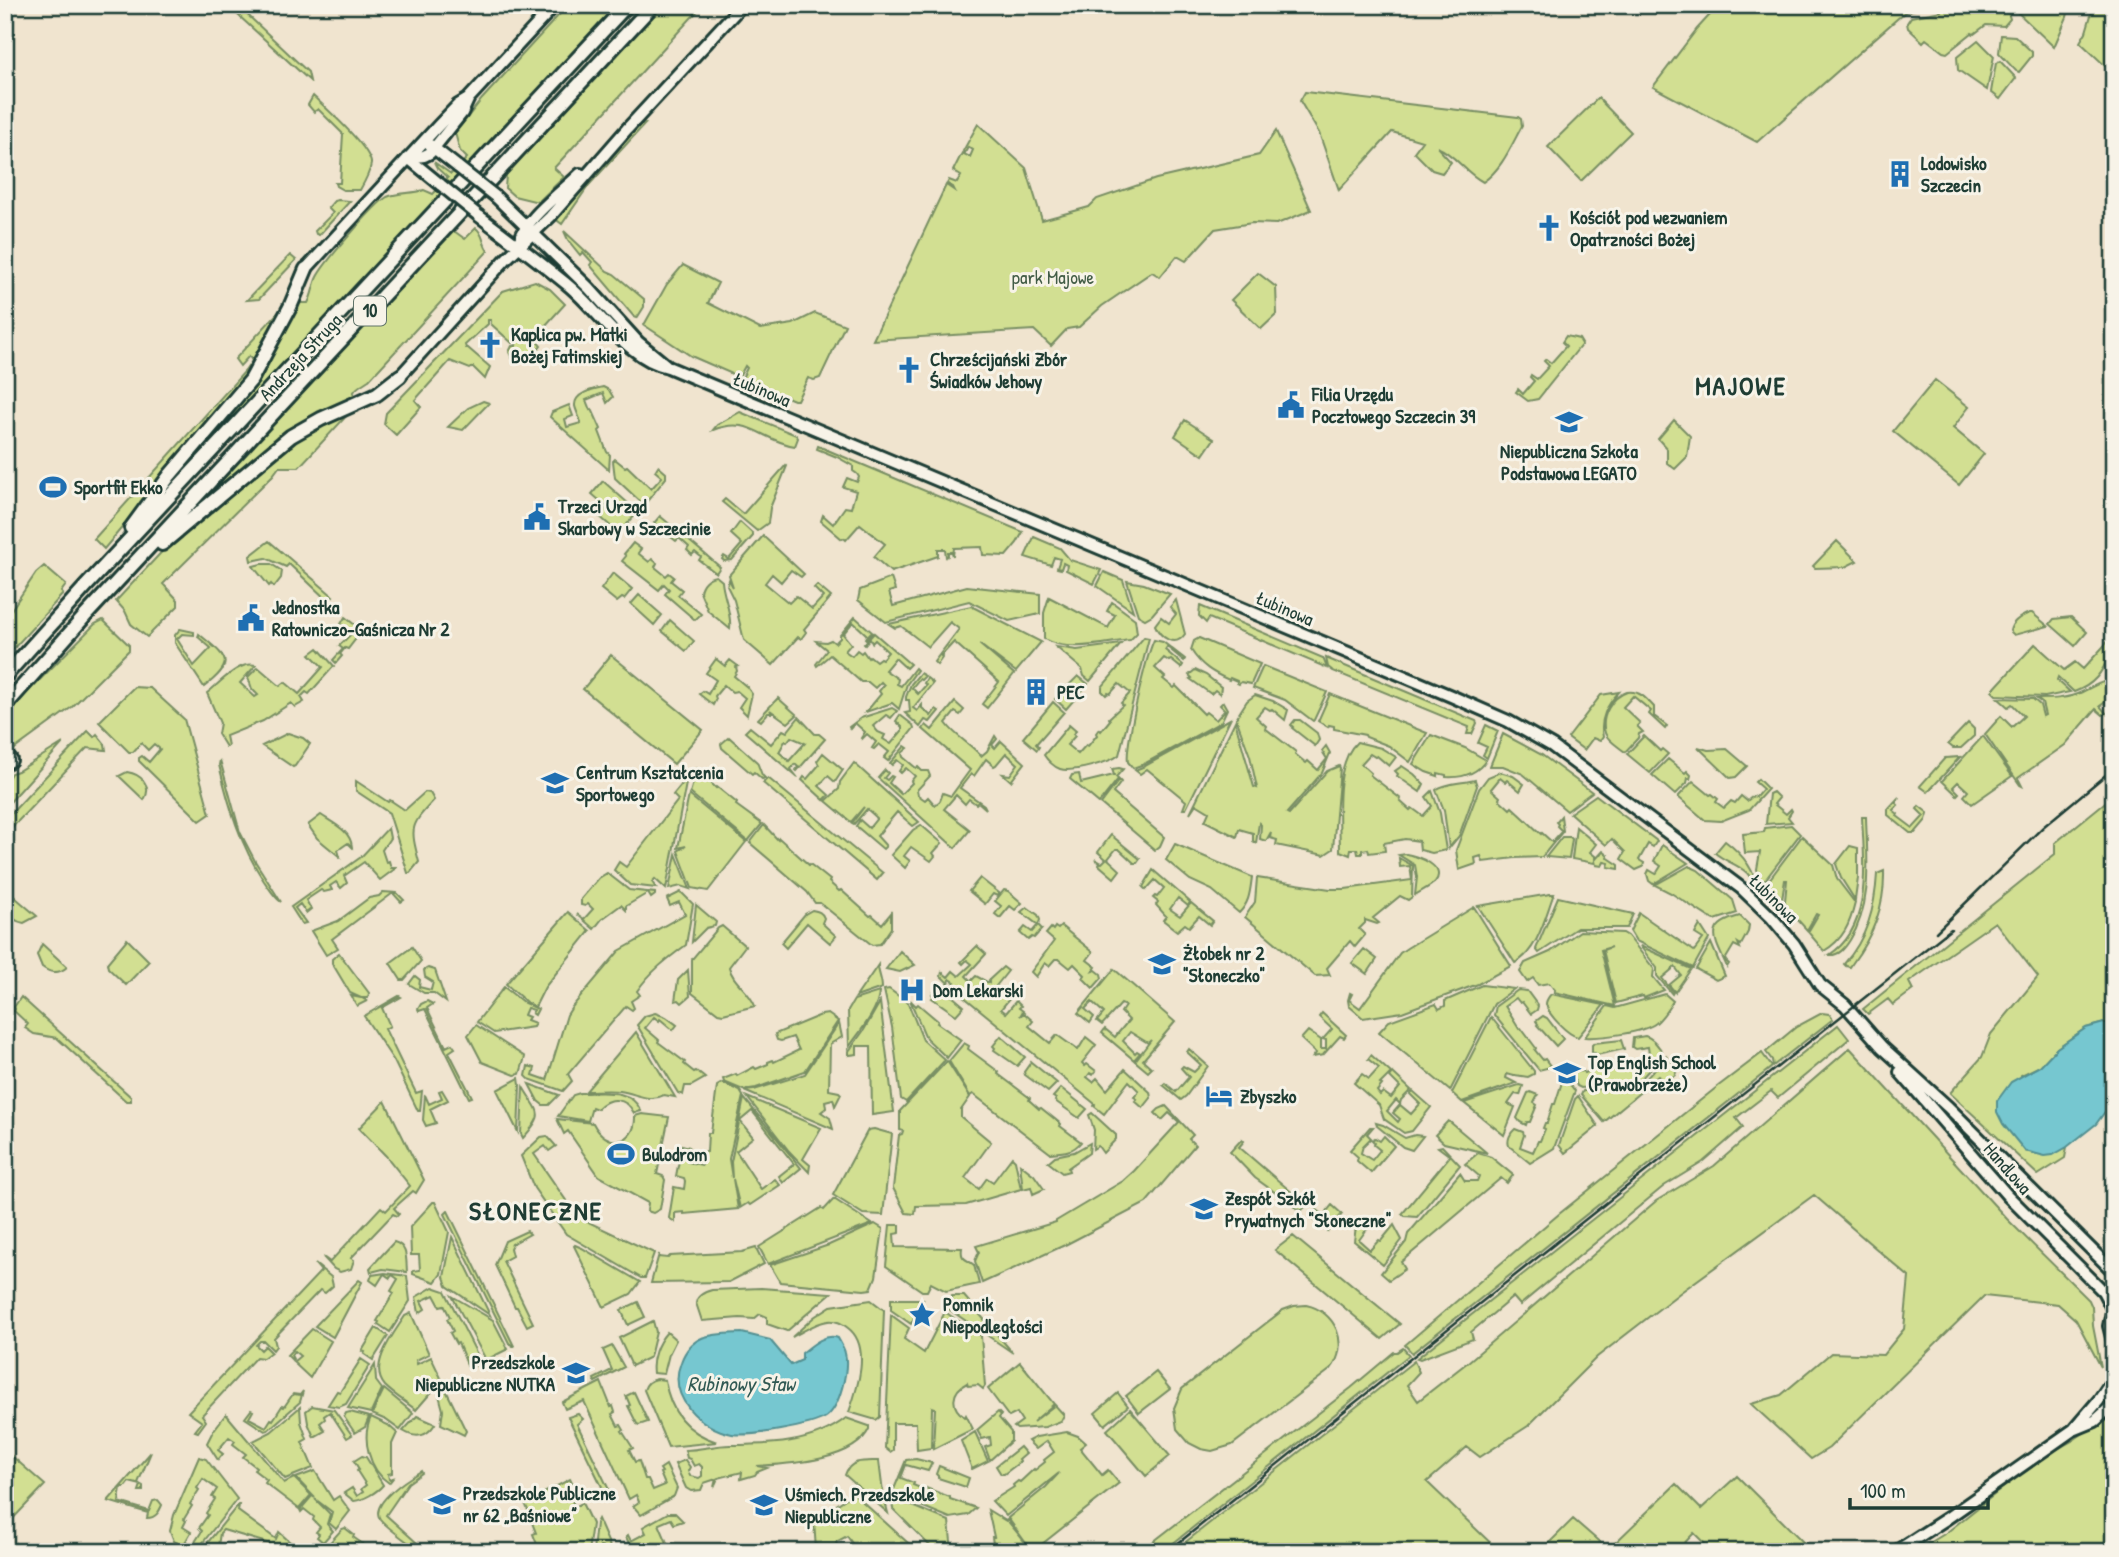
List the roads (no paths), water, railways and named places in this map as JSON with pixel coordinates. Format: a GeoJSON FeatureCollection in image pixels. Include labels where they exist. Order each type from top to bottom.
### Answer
{"type":"FeatureCollection","features":[{"type":"Feature","properties":{"kind":"main road","name":"Andrzeja Struga"},"geometry":{"type":"LineString","coordinates":[[5,676],[627,5]]}},
{"type":"Feature","properties":{"kind":"main road","name":"Andrzeja Struga"},"geometry":{"type":"LineString","coordinates":[[5,705],[653,5]]}},
{"type":"Feature","properties":{"kind":"main road"},"geometry":{"type":"LineString","coordinates":[[86,586],[170,475],[251,380],[285,318],[306,269]]}},
{"type":"Feature","properties":{"kind":"main road"},"geometry":{"type":"LineString","coordinates":[[85,616],[160,546],[285,440],[308,426],[382,391],[400,376]]}},
{"type":"Feature","properties":{"kind":"street"},"geometry":{"type":"LineString","coordinates":[[408,158],[424,156],[434,149],[468,99],[555,5]]}},
{"type":"Feature","properties":{"kind":"street"},"geometry":{"type":"LineString","coordinates":[[400,376],[519,246],[530,229],[742,5]]}},
{"type":"Feature","properties":{"kind":"street"},"geometry":{"type":"LineString","coordinates":[[306,269],[458,105],[468,99]]}},
{"type":"Feature","properties":{"kind":"street","name":"Łubinowa"},"geometry":{"type":"LineString","coordinates":[[424,141],[496,197],[668,368]]}},
{"type":"Feature","properties":{"kind":"street","name":"Łubinowa"},"geometry":{"type":"LineString","coordinates":[[408,158],[572,288],[628,346],[651,362],[1451,696],[1530,732],[1584,769],[1741,888],[1794,944],[1821,985]]}},
{"type":"Feature","properties":{"kind":"street","name":"Handlowa"},"geometry":{"type":"LineString","coordinates":[[1821,985],[1845,1005],[2007,1195],[2103,1291],[2113,1306]]}},
{"type":"Feature","properties":{"kind":"street","name":"Handlowa"},"geometry":{"type":"LineString","coordinates":[[1882,1047],[1953,1112],[2114,1272]]}},
{"type":"Feature","properties":{"kind":"street"},"geometry":{"type":"LineString","coordinates":[[2113,1306],[2109,1326],[2114,1345]]}},
{"type":"Feature","properties":{"kind":"street"},"geometry":{"type":"LineString","coordinates":[[2073,1430],[2114,1378]]}},
{"type":"Feature","properties":{"kind":"street"},"geometry":{"type":"LineString","coordinates":[[1895,1552],[2073,1430],[2095,1421],[2114,1404]]}},
{"type":"Feature","properties":{"kind":"water"},"geometry":{"type":"Polygon","coordinates":[[[2104,1023],[2114,1024],[2112,1102],[2096,1124],[2053,1155],[2045,1156],[2025,1151],[2003,1124],[1997,1112],[1997,1101],[2011,1082],[2040,1066],[2057,1048],[2086,1028],[2104,1023]]]}},
{"type":"Feature","properties":{"kind":"water","name":"Rubinowy Staw"},"geometry":{"type":"Polygon","coordinates":[[[742,1333],[770,1340],[791,1365],[802,1360],[802,1353],[819,1341],[828,1337],[838,1338],[845,1353],[846,1368],[839,1397],[831,1412],[826,1417],[808,1424],[740,1434],[720,1431],[698,1418],[689,1409],[679,1387],[678,1375],[686,1352],[691,1345],[706,1337],[742,1333]]]}},
{"type":"Feature","properties":{"kind":"railway"},"geometry":{"type":"LineString","coordinates":[[1936,932],[2043,827],[2114,768]]}},
{"type":"Feature","properties":{"kind":"railway"},"geometry":{"type":"LineString","coordinates":[[1167,1552],[1951,929]]}},
{"type":"Feature","properties":{"kind":"place","name":"Lodowisko Szczecin"},"geometry":{"type":"Point","coordinates":[1900,174]}},
{"type":"Feature","properties":{"kind":"place","name":"Kościół pod wezwaniem Opatrzności Bożej"},"geometry":{"type":"Point","coordinates":[1549,228]}},
{"type":"Feature","properties":{"kind":"place","name":"Kaplica pw. Matki Bożej Fatimskiej"},"geometry":{"type":"Point","coordinates":[490,345]}},
{"type":"Feature","properties":{"kind":"place","name":"Chrześcijański Zbór Świadków Jehowy"},"geometry":{"type":"Point","coordinates":[909,370]}},
{"type":"Feature","properties":{"kind":"place","name":"Filia Urzędu Pocztowego Szczecin 39"},"geometry":{"type":"Point","coordinates":[1291,405]}},
{"type":"Feature","properties":{"kind":"place","name":"Niepubliczna Szkoła Podstawowa LEGATO"},"geometry":{"type":"Point","coordinates":[1569,422]}},
{"type":"Feature","properties":{"kind":"place","name":"Sportfit Ekko"},"geometry":{"type":"Point","coordinates":[53,487]}},
{"type":"Feature","properties":{"kind":"place","name":"Trzeci Urząd Skarbowy w Szczecinie"},"geometry":{"type":"Point","coordinates":[537,517]}},
{"type":"Feature","properties":{"kind":"place","name":"Jednostka Ratowniczo-Gaśnicza Nr 2"},"geometry":{"type":"Point","coordinates":[251,618]}},
{"type":"Feature","properties":{"kind":"place","name":"PEC"},"geometry":{"type":"Point","coordinates":[1036,692]}},
{"type":"Feature","properties":{"kind":"place","name":"Centrum Kształcenia Sportowego"},"geometry":{"type":"Point","coordinates":[555,783]}},
{"type":"Feature","properties":{"kind":"place","name":"Żłobek nr 2 \"Słoneczko\""},"geometry":{"type":"Point","coordinates":[1162,964]}},
{"type":"Feature","properties":{"kind":"place","name":"Dom Lekarski"},"geometry":{"type":"Point","coordinates":[912,990]}},
{"type":"Feature","properties":{"kind":"place","name":"Top English School (Prawobrzeże)"},"geometry":{"type":"Point","coordinates":[1567,1073]}},
{"type":"Feature","properties":{"kind":"place","name":"Zbyszko"},"geometry":{"type":"Point","coordinates":[1219,1096]}},
{"type":"Feature","properties":{"kind":"place","name":"Bulodrom"},"geometry":{"type":"Point","coordinates":[621,1154]}},
{"type":"Feature","properties":{"kind":"place","name":"Zespół Szkół Prywatnych \"Słoneczne\""},"geometry":{"type":"Point","coordinates":[1204,1209]}},
{"type":"Feature","properties":{"kind":"place","name":"Pomnik Niepodległości"},"geometry":{"type":"Point","coordinates":[922,1315]}},
{"type":"Feature","properties":{"kind":"place","name":"Przedszkole Niepubliczne NUTKA"},"geometry":{"type":"Point","coordinates":[576,1373]}},
{"type":"Feature","properties":{"kind":"place","name":"Przedszkole Publiczne nr 62 „Baśniowe”"},"geometry":{"type":"Point","coordinates":[442,1504]}},
{"type":"Feature","properties":{"kind":"place","name":"Uśmiech. Przedszkole Niepubliczne"},"geometry":{"type":"Point","coordinates":[764,1505]}},
{"type":"Feature","properties":{"kind":"district","name":"MAJOWE"},"geometry":{"type":"Point","coordinates":[1741,386]}},
{"type":"Feature","properties":{"kind":"district","name":"SŁONECZNE"},"geometry":{"type":"Point","coordinates":[536,1211]}},
{"type":"Feature","properties":{"kind":"park label","name":"park Majowe"},"geometry":{"type":"Point","coordinates":[1053,277]}}]}
